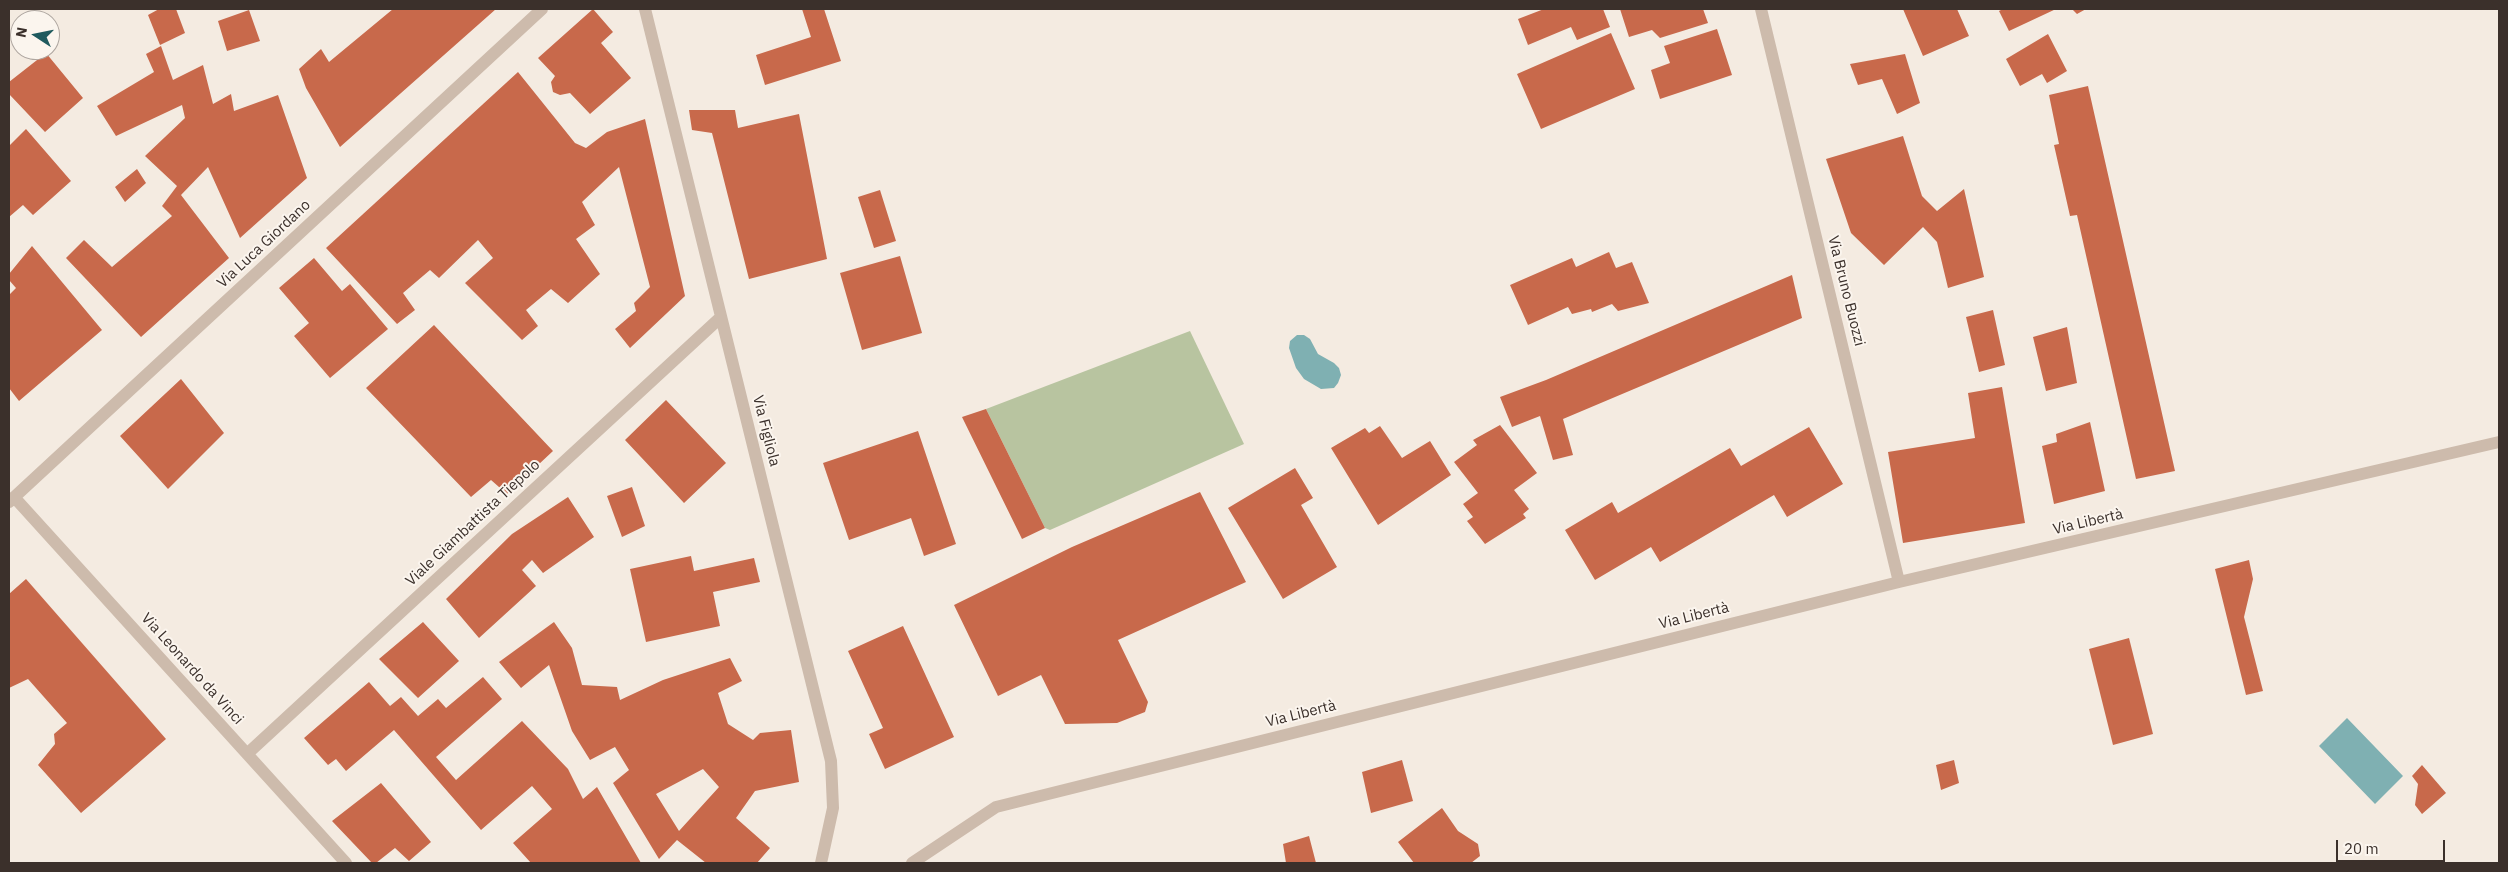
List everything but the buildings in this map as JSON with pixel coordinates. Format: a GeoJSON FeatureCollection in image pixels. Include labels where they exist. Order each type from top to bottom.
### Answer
{"type":"FeatureCollection","features":[{"type":"Feature","properties":{"kind":"street","name":"Via Luca Giordano"},"geometry":{"type":"LineString","coordinates":[[11,500],[542,9]]}},
{"type":"Feature","properties":{"kind":"street","name":"Via Figliola"},"geometry":{"type":"LineString","coordinates":[[645,9],[831,761],[833,808],[821,863]]}},
{"type":"Feature","properties":{"kind":"street","name":"Via Bruno Buozzi"},"geometry":{"type":"LineString","coordinates":[[1761,9],[1899,582]]}},
{"type":"Feature","properties":{"kind":"street","name":"Viale Giambattista Tiepolo"},"geometry":{"type":"LineString","coordinates":[[248,754],[721,317]]}},
{"type":"Feature","properties":{"kind":"street","name":"Via Libertà"},"geometry":{"type":"LineString","coordinates":[[912,863],[996,807],[1899,582],[2499,442]]}},
{"type":"Feature","properties":{"kind":"street","name":"Via Leonardo da Vinci"},"geometry":{"type":"LineString","coordinates":[[11,500],[248,754],[346,863]]}},
{"type":"Feature","properties":{"kind":"green space"},"geometry":{"type":"Polygon","coordinates":[[[1190,331],[1244,444],[1050,530],[1045,528],[986,409],[1190,331]]]}},
{"type":"Feature","properties":{"kind":"water"},"geometry":{"type":"Polygon","coordinates":[[[1297,335],[1304,335],[1310,339],[1318,354],[1339,368],[1341,375],[1334,388],[1321,389],[1304,379],[1296,368],[1289,348],[1290,341],[1297,335]]]}},
{"type":"Feature","properties":{"kind":"water"},"geometry":{"type":"Polygon","coordinates":[[[2347,718],[2403,776],[2375,804],[2319,746],[2347,718]]]}}]}
